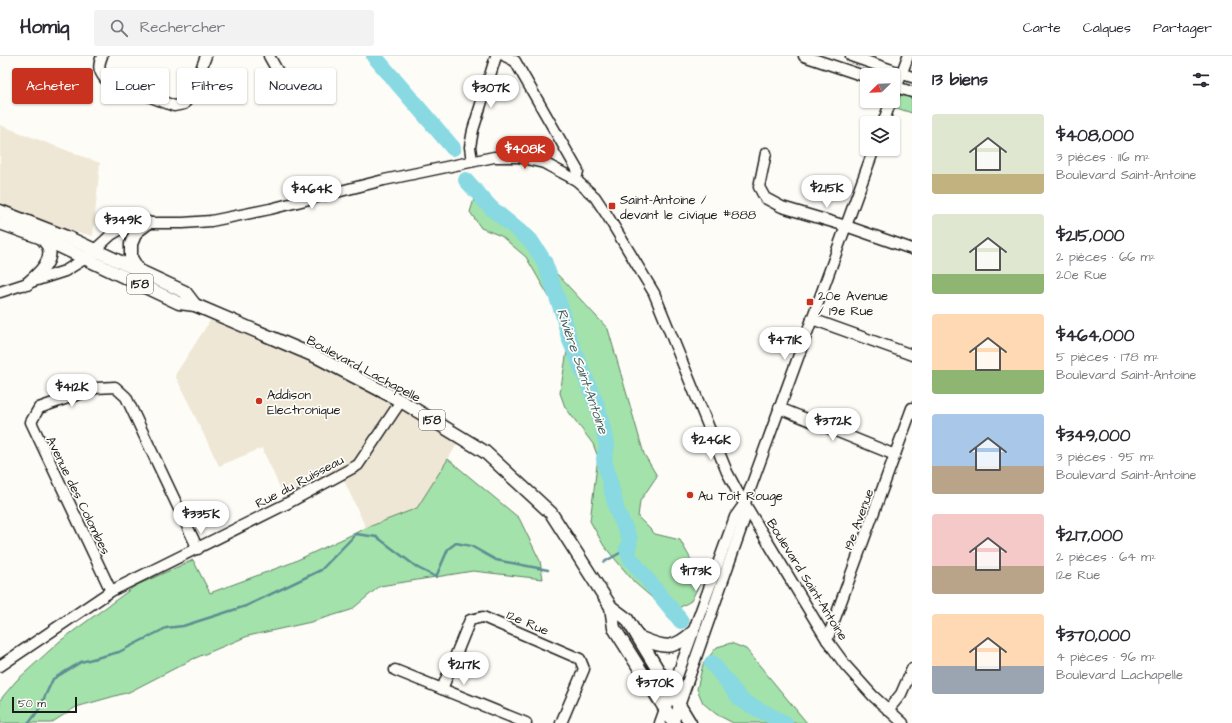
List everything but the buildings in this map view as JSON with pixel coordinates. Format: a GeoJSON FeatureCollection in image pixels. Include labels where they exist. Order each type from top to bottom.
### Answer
{"type":"FeatureCollection","features":[{"type":"Feature","properties":{"kind":"main road","name":"Boulevard Lachapelle"},"geometry":{"type":"LineString","coordinates":[[0,211],[68,238],[185,292],[195,305]]}},
{"type":"Feature","properties":{"kind":"main road","name":"158"},"geometry":{"type":"LineString","coordinates":[[0,223],[42,238]]}},
{"type":"Feature","properties":{"kind":"main road"},"geometry":{"type":"LineString","coordinates":[[139,271],[131,258],[131,244],[136,232],[148,223]]}},
{"type":"Feature","properties":{"kind":"main road"},"geometry":{"type":"LineString","coordinates":[[27,284],[44,268],[49,257],[49,247],[42,238]]}},
{"type":"Feature","properties":{"kind":"main road","name":"Boulevard Lachapelle"},"geometry":{"type":"LineString","coordinates":[[42,238],[179,303],[195,305],[317,357],[400,401],[485,452],[551,513],[611,607],[627,619],[690,723]]}},
{"type":"Feature","properties":{"kind":"main road","name":"Boulevard Lachapelle"},"geometry":{"type":"LineString","coordinates":[[611,607],[614,628],[673,723]]}},
{"type":"Feature","properties":{"kind":"main road"},"geometry":{"type":"LineString","coordinates":[[638,637],[655,644],[670,647],[684,641],[693,632]]}},
{"type":"Feature","properties":{"kind":"street"},"geometry":{"type":"LineString","coordinates":[[102,56],[99,65],[100,72],[104,79],[174,106],[184,104],[191,95],[206,56]]}},
{"type":"Feature","properties":{"kind":"street"},"geometry":{"type":"LineString","coordinates":[[269,56],[276,68]]}},
{"type":"Feature","properties":{"kind":"street"},"geometry":{"type":"LineString","coordinates":[[472,161],[470,147],[473,130],[496,56]]}},
{"type":"Feature","properties":{"kind":"street"},"geometry":{"type":"LineString","coordinates":[[505,56],[516,61],[578,171],[576,180]]}},
{"type":"Feature","properties":{"kind":"street"},"geometry":{"type":"LineString","coordinates":[[804,56],[860,75]]}},
{"type":"Feature","properties":{"kind":"street"},"geometry":{"type":"LineString","coordinates":[[851,56],[912,77]]}},
{"type":"Feature","properties":{"kind":"street"},"geometry":{"type":"LineString","coordinates":[[900,77],[908,56]]}},
{"type":"Feature","properties":{"kind":"street"},"geometry":{"type":"LineString","coordinates":[[900,91],[912,92]]}},
{"type":"Feature","properties":{"kind":"street"},"geometry":{"type":"LineString","coordinates":[[766,152],[759,187],[765,198],[782,207],[846,226],[912,249]]}},
{"type":"Feature","properties":{"kind":"street"},"geometry":{"type":"LineString","coordinates":[[660,723],[736,516],[745,503],[871,156]]}},
{"type":"Feature","properties":{"kind":"street","name":"Boulevard Saint-Antoine"},"geometry":{"type":"LineString","coordinates":[[0,292],[65,271],[86,258],[111,235],[123,228],[148,223],[212,221],[270,209],[384,180],[494,157],[518,158],[544,163],[576,180],[595,197],[599,203],[654,293],[727,472],[745,503],[828,640],[846,666],[868,690],[903,723]]}},
{"type":"Feature","properties":{"kind":"street"},"geometry":{"type":"LineString","coordinates":[[812,319],[912,355]]}},
{"type":"Feature","properties":{"kind":"street","name":"Avenue des Colombes"},"geometry":{"type":"LineString","coordinates":[[111,591],[31,422],[39,408],[96,388],[115,387],[126,398],[198,549]]}},
{"type":"Feature","properties":{"kind":"street","name":"Rue du Ruisseau"},"geometry":{"type":"LineString","coordinates":[[0,666],[111,591],[198,549],[358,465],[400,401]]}},
{"type":"Feature","properties":{"kind":"street"},"geometry":{"type":"LineString","coordinates":[[780,408],[895,455]]}},
{"type":"Feature","properties":{"kind":"street","name":"19e Avenue"},"geometry":{"type":"LineString","coordinates":[[828,640],[912,408]]}},
{"type":"Feature","properties":{"kind":"street"},"geometry":{"type":"LineString","coordinates":[[673,723],[744,520],[745,503]]}},
{"type":"Feature","properties":{"kind":"street","name":"12e Rue"},"geometry":{"type":"LineString","coordinates":[[442,689],[470,620],[483,617],[580,659],[584,669],[561,723]]}},
{"type":"Feature","properties":{"kind":"street"},"geometry":{"type":"LineString","coordinates":[[888,710],[901,694],[912,668]]}},
{"type":"Feature","properties":{"kind":"street"},"geometry":{"type":"LineString","coordinates":[[395,670],[526,723]]}},
{"type":"Feature","properties":{"kind":"shaded area"},"geometry":{"type":"Polygon","coordinates":[[[0,125],[100,163],[93,236],[51,226],[0,207],[0,125]]]}},
{"type":"Feature","properties":{"kind":"shaded area"},"geometry":{"type":"Polygon","coordinates":[[[217,310],[441,426],[458,443],[417,508],[366,528],[341,474],[286,501],[262,448],[219,466],[175,375],[217,310]]]}},
{"type":"Feature","properties":{"kind":"green space"},"geometry":{"type":"Polygon","coordinates":[[[900,88],[912,92],[912,113],[896,108],[900,108],[900,88]]]}},
{"type":"Feature","properties":{"kind":"green space"},"geometry":{"type":"Polygon","coordinates":[[[475,196],[519,233],[608,329],[644,454],[657,476],[640,501],[638,517],[655,534],[680,540],[702,579],[691,601],[670,613],[635,583],[604,546],[590,521],[598,457],[593,444],[565,407],[560,393],[570,333],[526,257],[501,236],[481,228],[470,212],[475,196]]]}},
{"type":"Feature","properties":{"kind":"green space"},"geometry":{"type":"Polygon","coordinates":[[[448,459],[519,518],[540,561],[543,579],[473,571],[380,586],[351,610],[311,622],[248,636],[193,659],[129,692],[76,707],[51,723],[0,723],[0,700],[16,681],[60,641],[135,586],[193,560],[210,593],[291,563],[366,528],[417,508],[448,459]]]}},
{"type":"Feature","properties":{"kind":"green space"},"geometry":{"type":"Polygon","coordinates":[[[731,643],[746,649],[807,723],[733,723],[716,714],[703,703],[697,689],[703,664],[717,647],[731,643]]]}},
{"type":"Feature","properties":{"kind":"waterway","name":"Rivière Saint-Antoine"},"geometry":{"type":"LineString","coordinates":[[374,56],[453,148]]}},
{"type":"Feature","properties":{"kind":"waterway","name":"Rivière Saint-Antoine"},"geometry":{"type":"LineString","coordinates":[[466,180],[491,208],[531,241],[544,261],[563,314],[569,338],[598,408],[607,446],[604,459],[617,511],[630,539],[627,549],[630,558],[681,621]]}},
{"type":"Feature","properties":{"kind":"waterway"},"geometry":{"type":"LineString","coordinates":[[29,723],[38,711],[53,679],[81,662],[119,652],[166,628],[183,626],[246,606],[321,570],[356,534],[377,537],[418,568],[436,577],[448,549],[456,543],[471,546],[496,560],[548,570]]}},
{"type":"Feature","properties":{"kind":"waterway"},"geometry":{"type":"LineString","coordinates":[[604,562],[627,549]]}},
{"type":"Feature","properties":{"kind":"waterway","name":"Rivière Saint-Antoine"},"geometry":{"type":"LineString","coordinates":[[712,663],[742,701],[785,723]]}},
{"type":"Feature","properties":{"kind":"place","name":"Saint-Antoine / devant le civique #888"},"geometry":{"type":"Point","coordinates":[612,206]}},
{"type":"Feature","properties":{"kind":"place","name":"20e Avenue / 19e Rue"},"geometry":{"type":"Point","coordinates":[810,302]}},
{"type":"Feature","properties":{"kind":"place","name":"Addison Electronique"},"geometry":{"type":"Point","coordinates":[259,401]}},
{"type":"Feature","properties":{"kind":"place","name":"Au Toit Rouge"},"geometry":{"type":"Point","coordinates":[690,495]}}]}
